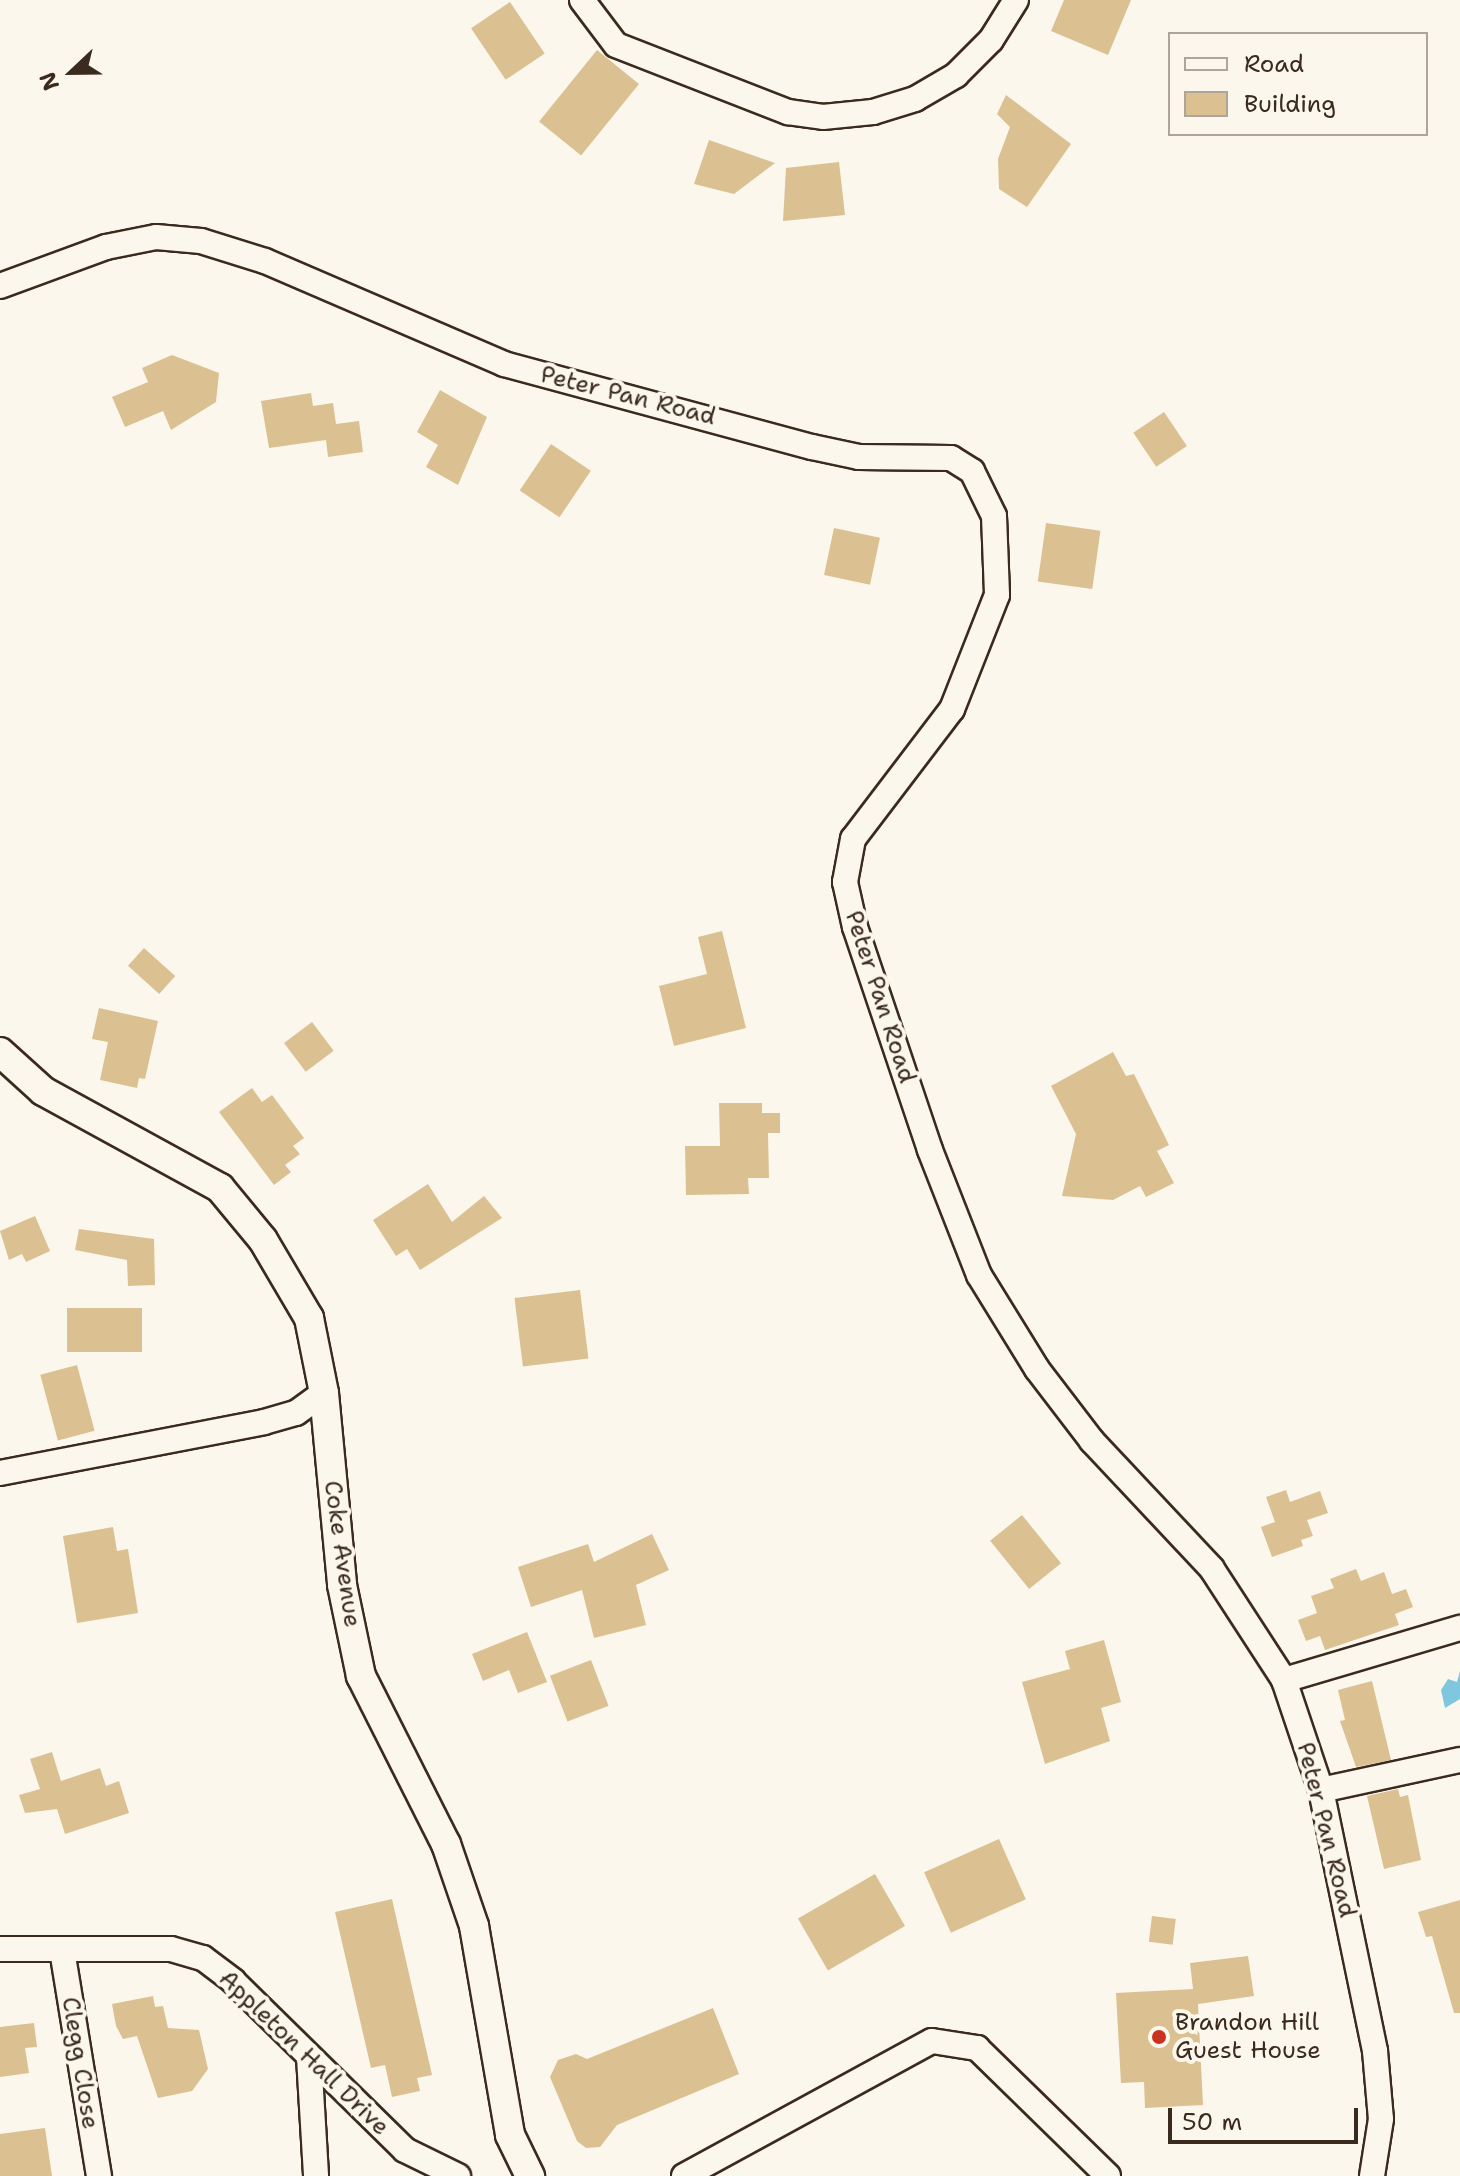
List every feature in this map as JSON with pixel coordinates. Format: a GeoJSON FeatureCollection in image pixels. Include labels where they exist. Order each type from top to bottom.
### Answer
{"type":"FeatureCollection","features":[{"type":"Feature","properties":{"kind":"street"},"geometry":{"type":"LineString","coordinates":[[582,0],[616,45],[788,112],[823,117],[873,112],[915,99],[956,75],[991,40],[1016,0]]}},
{"type":"Feature","properties":{"kind":"street","name":"Peter Pan Road"},"geometry":{"type":"LineString","coordinates":[[0,286],[106,247],[156,237],[201,241],[265,261],[504,364],[812,447],[859,457],[951,458],[972,471],[994,516],[997,595],[952,709],[853,839],[845,882],[855,927],[930,1150],[979,1275],[1037,1369],[1092,1441],[1212,1569],[1284,1680],[1321,1790],[1375,2051],[1381,2119],[1372,2176]]}},
{"type":"Feature","properties":{"kind":"street","name":"Coke Avenue"},"geometry":{"type":"LineString","coordinates":[[0,1052],[43,1091],[220,1188],[263,1240],[309,1318],[324,1393],[342,1585],[361,1676],[446,1844],[474,1926],[510,2135],[530,2176]]}},
{"type":"Feature","properties":{"kind":"street"},"geometry":{"type":"LineString","coordinates":[[0,1473],[264,1422],[296,1413],[324,1393]]}},
{"type":"Feature","properties":{"kind":"street"},"geometry":{"type":"LineString","coordinates":[[1284,1680],[1460,1628]]}},
{"type":"Feature","properties":{"kind":"street"},"geometry":{"type":"LineString","coordinates":[[1321,1790],[1460,1760]]}},
{"type":"Feature","properties":{"kind":"street","name":"Appleton Hall Drive"},"geometry":{"type":"LineString","coordinates":[[0,1949],[171,1949],[203,1958],[233,1981],[405,2150],[458,2176]]}},
{"type":"Feature","properties":{"kind":"street","name":"Clegg Close"},"geometry":{"type":"LineString","coordinates":[[62,1950],[99,2176]]}},
{"type":"Feature","properties":{"kind":"street"},"geometry":{"type":"LineString","coordinates":[[684,2176],[932,2041],[977,2048],[1108,2176]]}},
{"type":"Feature","properties":{"kind":"street"},"geometry":{"type":"LineString","coordinates":[[309,2057],[316,2176]]}},
{"type":"Feature","properties":{"kind":"water"},"geometry":{"type":"Polygon","coordinates":[[[1460,1671],[1460,1699],[1445,1708],[1441,1690],[1448,1679],[1457,1682],[1460,1671]]]}},
{"type":"Feature","properties":{"kind":"building"},"geometry":{"type":"Polygon","coordinates":[[[1064,0],[1131,0],[1108,55],[1051,31],[1064,0]]]}},
{"type":"Feature","properties":{"kind":"building"},"geometry":{"type":"Polygon","coordinates":[[[510,2],[545,53],[506,80],[471,28],[510,2]]]}},
{"type":"Feature","properties":{"kind":"building"},"geometry":{"type":"Polygon","coordinates":[[[597,50],[639,84],[581,155],[539,121],[597,50]]]}},
{"type":"Feature","properties":{"kind":"building"},"geometry":{"type":"Polygon","coordinates":[[[1006,95],[1071,144],[1027,207],[999,189],[998,159],[1010,127],[997,114],[1006,95]]]}},
{"type":"Feature","properties":{"kind":"building"},"geometry":{"type":"Polygon","coordinates":[[[709,140],[775,163],[734,194],[694,184],[709,140]]]}},
{"type":"Feature","properties":{"kind":"building"},"geometry":{"type":"Polygon","coordinates":[[[839,162],[845,215],[783,221],[786,168],[839,162]]]}},
{"type":"Feature","properties":{"kind":"building"},"geometry":{"type":"Polygon","coordinates":[[[172,355],[219,373],[216,402],[171,430],[163,411],[125,427],[112,397],[148,382],[142,368],[172,355]]]}},
{"type":"Feature","properties":{"kind":"building"},"geometry":{"type":"Polygon","coordinates":[[[440,390],[487,417],[458,485],[426,467],[438,445],[417,432],[440,390]]]}},
{"type":"Feature","properties":{"kind":"building"},"geometry":{"type":"Polygon","coordinates":[[[311,393],[313,406],[333,403],[336,424],[359,421],[363,452],[328,457],[326,440],[269,448],[261,401],[311,393]]]}},
{"type":"Feature","properties":{"kind":"building"},"geometry":{"type":"Polygon","coordinates":[[[1164,412],[1187,446],[1156,467],[1133,433],[1164,412]]]}},
{"type":"Feature","properties":{"kind":"building"},"geometry":{"type":"Polygon","coordinates":[[[551,444],[591,471],[559,517],[520,490],[551,444]]]}},
{"type":"Feature","properties":{"kind":"building"},"geometry":{"type":"Polygon","coordinates":[[[1046,523],[1100,531],[1092,589],[1038,581],[1046,523]]]}},
{"type":"Feature","properties":{"kind":"building"},"geometry":{"type":"Polygon","coordinates":[[[834,528],[880,538],[870,585],[824,575],[834,528]]]}},
{"type":"Feature","properties":{"kind":"building"},"geometry":{"type":"Polygon","coordinates":[[[722,931],[746,1028],[674,1046],[659,986],[707,974],[698,937],[722,931]]]}},
{"type":"Feature","properties":{"kind":"building"},"geometry":{"type":"Polygon","coordinates":[[[144,948],[175,976],[159,994],[128,966],[144,948]]]}},
{"type":"Feature","properties":{"kind":"building"},"geometry":{"type":"Polygon","coordinates":[[[99,1008],[158,1021],[145,1079],[139,1078],[137,1088],[100,1080],[108,1042],[92,1039],[99,1008]]]}},
{"type":"Feature","properties":{"kind":"building"},"geometry":{"type":"Polygon","coordinates":[[[312,1022],[334,1051],[306,1072],[284,1043],[312,1022]]]}},
{"type":"Feature","properties":{"kind":"building"},"geometry":{"type":"Polygon","coordinates":[[[1113,1052],[1126,1076],[1134,1074],[1169,1145],[1157,1151],[1174,1183],[1146,1197],[1140,1186],[1113,1200],[1062,1196],[1076,1134],[1051,1086],[1113,1052]]]}},
{"type":"Feature","properties":{"kind":"building"},"geometry":{"type":"Polygon","coordinates":[[[252,1088],[262,1102],[272,1095],[304,1138],[293,1146],[300,1154],[285,1165],[291,1172],[274,1185],[219,1112],[252,1088]]]}},
{"type":"Feature","properties":{"kind":"building"},"geometry":{"type":"Polygon","coordinates":[[[719,1103],[762,1103],[762,1113],[780,1113],[780,1133],[768,1133],[769,1178],[748,1178],[749,1194],[686,1195],[685,1146],[720,1146],[719,1103]]]}},
{"type":"Feature","properties":{"kind":"building"},"geometry":{"type":"Polygon","coordinates":[[[428,1184],[452,1222],[484,1196],[502,1218],[420,1270],[407,1249],[396,1256],[373,1220],[428,1184]]]}},
{"type":"Feature","properties":{"kind":"building"},"geometry":{"type":"Polygon","coordinates":[[[35,1216],[50,1251],[26,1262],[22,1254],[9,1260],[0,1231],[35,1216]]]}},
{"type":"Feature","properties":{"kind":"building"},"geometry":{"type":"Polygon","coordinates":[[[79,1229],[154,1239],[155,1285],[128,1286],[127,1260],[75,1250],[79,1229]]]}},
{"type":"Feature","properties":{"kind":"building"},"geometry":{"type":"Polygon","coordinates":[[[580,1290],[588,1358],[523,1367],[514,1298],[580,1290]]]}},
{"type":"Feature","properties":{"kind":"building"},"geometry":{"type":"Polygon","coordinates":[[[67,1308],[142,1308],[142,1352],[67,1352],[67,1308]]]}},
{"type":"Feature","properties":{"kind":"building"},"geometry":{"type":"Polygon","coordinates":[[[77,1365],[95,1431],[58,1441],[40,1375],[77,1365]]]}},
{"type":"Feature","properties":{"kind":"building"},"geometry":{"type":"Polygon","coordinates":[[[1286,1490],[1290,1502],[1320,1491],[1328,1513],[1307,1520],[1313,1536],[1301,1540],[1303,1546],[1272,1557],[1261,1527],[1275,1522],[1266,1497],[1286,1490]]]}},
{"type":"Feature","properties":{"kind":"building"},"geometry":{"type":"Polygon","coordinates":[[[1022,1515],[1061,1563],[1029,1589],[990,1541],[1022,1515]]]}},
{"type":"Feature","properties":{"kind":"building"},"geometry":{"type":"Polygon","coordinates":[[[113,1527],[117,1551],[128,1549],[138,1613],[77,1623],[63,1536],[113,1527]]]}},
{"type":"Feature","properties":{"kind":"building"},"geometry":{"type":"Polygon","coordinates":[[[652,1534],[669,1570],[636,1585],[646,1625],[594,1638],[582,1590],[531,1607],[518,1567],[588,1544],[594,1562],[652,1534]]]}},
{"type":"Feature","properties":{"kind":"building"},"geometry":{"type":"Polygon","coordinates":[[[1356,1569],[1361,1581],[1384,1572],[1392,1594],[1406,1589],[1413,1607],[1395,1614],[1399,1625],[1325,1650],[1320,1636],[1306,1641],[1298,1620],[1317,1613],[1311,1596],[1334,1588],[1330,1579],[1356,1569]]]}},
{"type":"Feature","properties":{"kind":"building"},"geometry":{"type":"Polygon","coordinates":[[[527,1632],[547,1682],[518,1693],[509,1670],[483,1681],[472,1654],[527,1632]]]}},
{"type":"Feature","properties":{"kind":"building"},"geometry":{"type":"Polygon","coordinates":[[[1104,1640],[1121,1702],[1101,1708],[1110,1741],[1045,1764],[1022,1682],[1070,1669],[1065,1651],[1104,1640]]]}},
{"type":"Feature","properties":{"kind":"building"},"geometry":{"type":"Polygon","coordinates":[[[591,1660],[609,1706],[567,1722],[550,1676],[591,1660]]]}},
{"type":"Feature","properties":{"kind":"building"},"geometry":{"type":"Polygon","coordinates":[[[1372,1681],[1391,1760],[1356,1767],[1340,1721],[1345,1720],[1338,1690],[1372,1681]]]}},
{"type":"Feature","properties":{"kind":"building"},"geometry":{"type":"Polygon","coordinates":[[[52,1752],[61,1781],[100,1768],[106,1786],[119,1781],[129,1813],[65,1834],[57,1809],[25,1813],[19,1795],[40,1789],[30,1759],[52,1752]]]}},
{"type":"Feature","properties":{"kind":"building"},"geometry":{"type":"Polygon","coordinates":[[[1398,1789],[1400,1797],[1408,1795],[1421,1860],[1384,1869],[1367,1796],[1398,1789]]]}},
{"type":"Feature","properties":{"kind":"building"},"geometry":{"type":"Polygon","coordinates":[[[999,1839],[1026,1899],[951,1933],[924,1872],[999,1839]]]}},
{"type":"Feature","properties":{"kind":"building"},"geometry":{"type":"Polygon","coordinates":[[[875,1874],[905,1926],[828,1970],[798,1918],[875,1874]]]}},
{"type":"Feature","properties":{"kind":"building"},"geometry":{"type":"Polygon","coordinates":[[[392,1899],[432,2075],[417,2078],[420,2091],[392,2097],[385,2065],[371,2068],[335,1912],[392,1899]]]}},
{"type":"Feature","properties":{"kind":"building"},"geometry":{"type":"Polygon","coordinates":[[[1460,1900],[1460,2013],[1454,2013],[1432,1936],[1426,1937],[1418,1912],[1460,1900]]]}},
{"type":"Feature","properties":{"kind":"building"},"geometry":{"type":"Polygon","coordinates":[[[1152,1916],[1176,1919],[1173,1945],[1149,1942],[1152,1916]]]}},
{"type":"Feature","properties":{"kind":"building","name":"Brandon Hill Guest House"},"geometry":{"type":"Polygon","coordinates":[[[1248,1956],[1254,1996],[1198,2004],[1203,2105],[1145,2108],[1144,2082],[1121,2083],[1116,1993],[1193,1989],[1190,1963],[1248,1956]]]}},
{"type":"Feature","properties":{"kind":"building"},"geometry":{"type":"Polygon","coordinates":[[[153,1996],[155,2007],[163,2006],[168,2028],[199,2030],[208,2069],[192,2091],[158,2098],[137,2036],[123,2039],[116,2026],[112,2004],[153,1996]]]}},
{"type":"Feature","properties":{"kind":"building"},"geometry":{"type":"Polygon","coordinates":[[[713,2008],[739,2074],[617,2125],[600,2147],[586,2148],[577,2141],[550,2077],[558,2060],[576,2054],[587,2059],[713,2008]]]}},
{"type":"Feature","properties":{"kind":"building"},"geometry":{"type":"Polygon","coordinates":[[[34,2023],[37,2047],[25,2048],[29,2073],[0,2077],[0,2027],[34,2023]]]}},
{"type":"Feature","properties":{"kind":"building"},"geometry":{"type":"Polygon","coordinates":[[[45,2128],[52,2176],[0,2176],[0,2134],[45,2128]]]}},
{"type":"Feature","properties":{"kind":"place","name":"Brandon Hill Guest House"},"geometry":{"type":"Point","coordinates":[1159,2037]}}]}
